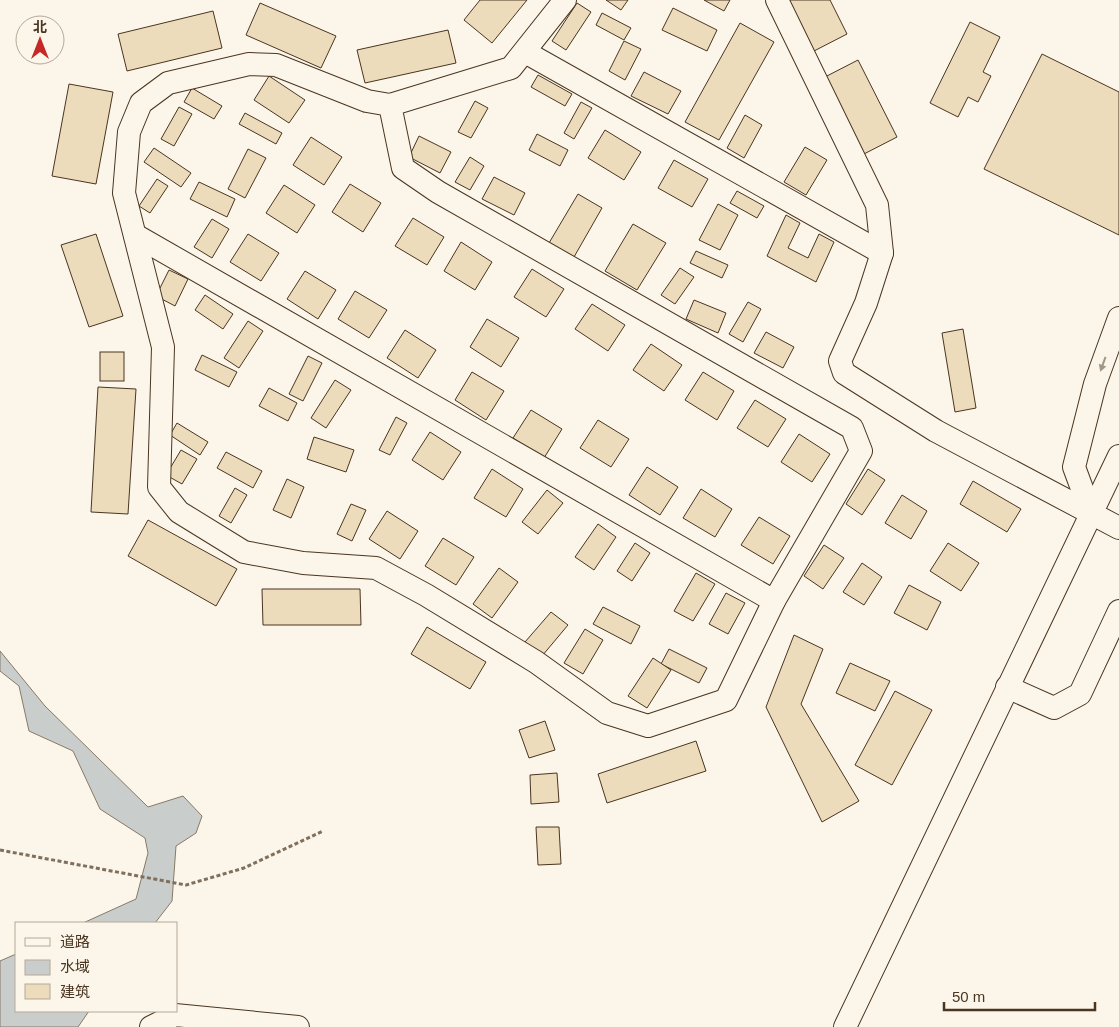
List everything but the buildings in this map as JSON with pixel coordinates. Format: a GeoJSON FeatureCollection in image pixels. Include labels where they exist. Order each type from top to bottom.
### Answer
{"type":"FeatureCollection","features":[{"type":"Feature","properties":{"kind":"street"},"geometry":{"type":"LineString","coordinates":[[390,105],[403,168],[438,192],[852,428],[861,451],[774,601],[726,700],[648,726],[606,713],[536,662],[426,595],[376,568],[303,563],[244,552],[179,512],[160,487],[163,347],[124,193],[130,132],[141,103],[168,83],[249,64],[276,65],[367,101],[390,105],[511,68],[565,0]]}},
{"type":"Feature","properties":{"kind":"street"},"geometry":{"type":"LineString","coordinates":[[777,0],[877,205],[882,253],[866,303],[840,362],[844,374],[936,431],[1119,528]]}},
{"type":"Feature","properties":{"kind":"street"},"geometry":{"type":"LineString","coordinates":[[525,52],[882,253]]}},
{"type":"Feature","properties":{"kind":"street"},"geometry":{"type":"LineString","coordinates":[[135,235],[774,601]]}},
{"type":"Feature","properties":{"kind":"street"},"geometry":{"type":"LineString","coordinates":[[1091,512],[1074,466],[1095,384],[1119,318]]}},
{"type":"Feature","properties":{"kind":"street"},"geometry":{"type":"LineString","coordinates":[[845,1027],[1006,687],[1119,456]]}},
{"type":"Feature","properties":{"kind":"street"},"geometry":{"type":"LineString","coordinates":[[1006,687],[1054,708],[1080,694],[1119,610]]}},
{"type":"Feature","properties":{"kind":"street"},"geometry":{"type":"LineString","coordinates":[[151,1027],[175,1015],[298,1027]]}},
{"type":"Feature","properties":{"kind":"path"},"geometry":{"type":"LineString","coordinates":[[0,850],[186,885],[244,868],[323,831]]}},
{"type":"Feature","properties":{"kind":"water"},"geometry":{"type":"Polygon","coordinates":[[[0,651],[45,706],[148,807],[183,796],[202,816],[196,833],[176,846],[172,901],[156,922],[85,922],[136,899],[148,853],[145,838],[100,809],[73,751],[29,731],[19,686],[0,671],[0,651]]]}},
{"type":"Feature","properties":{"kind":"water"},"geometry":{"type":"Polygon","coordinates":[[[15,954],[15,1012],[88,1012],[78,1027],[0,1027],[0,961],[15,954]]]}}]}
